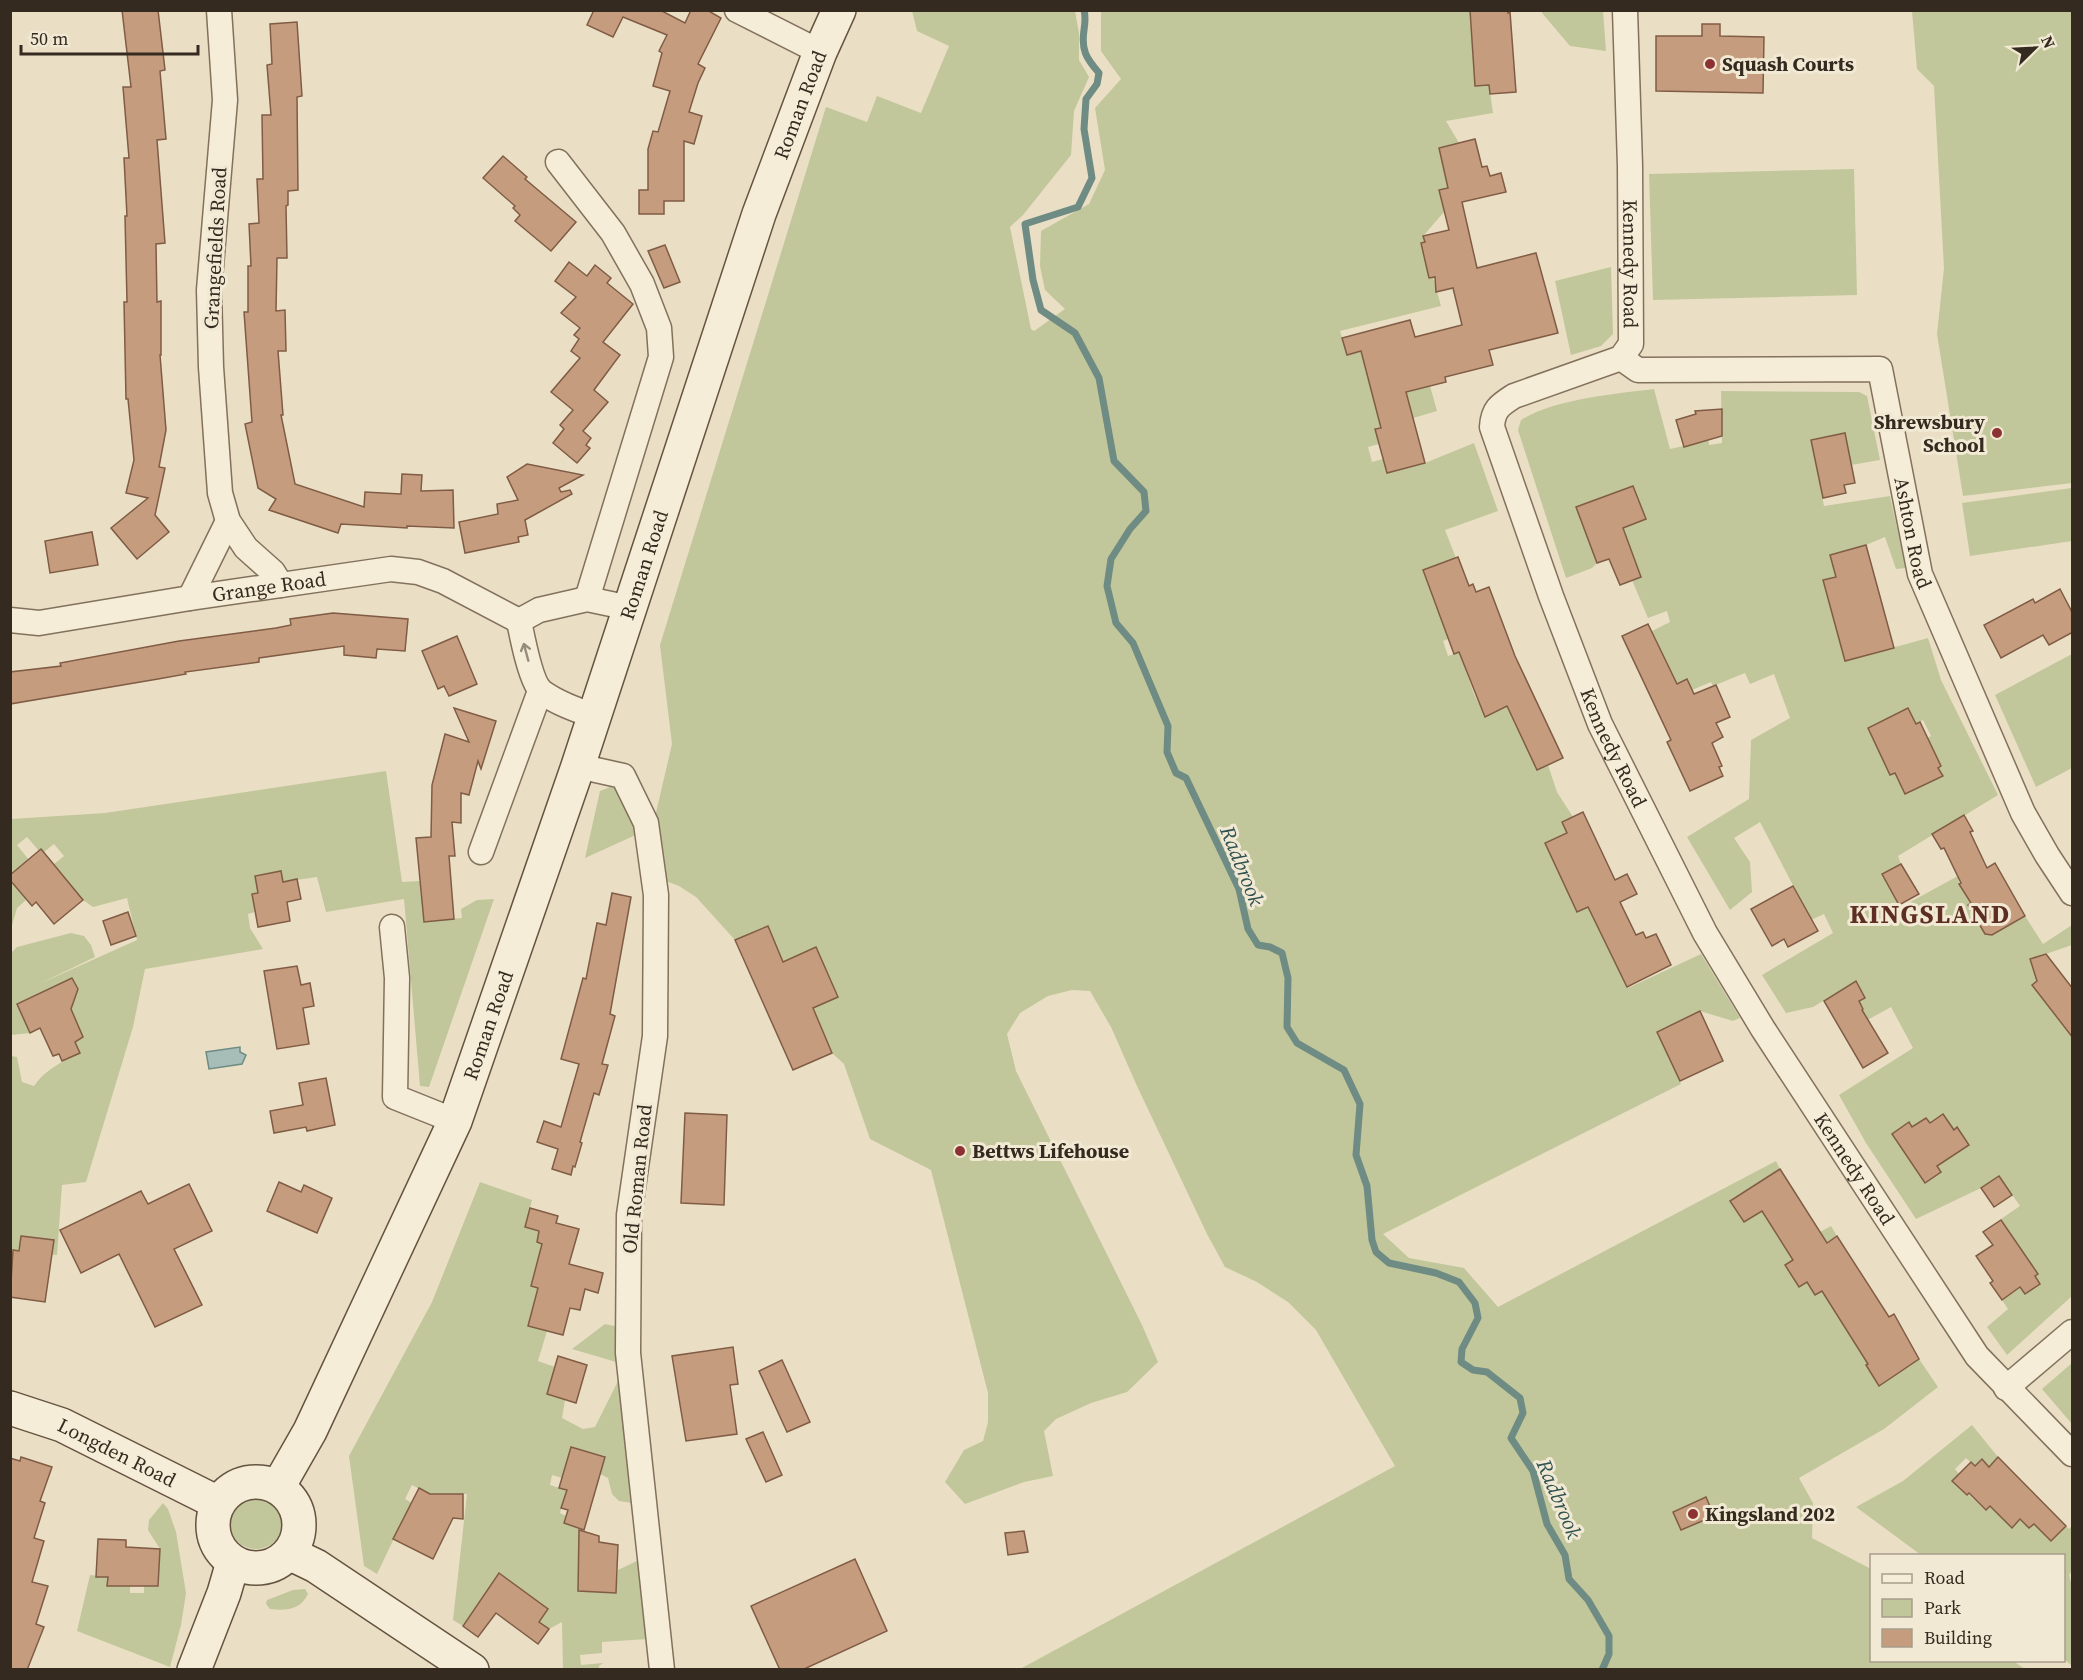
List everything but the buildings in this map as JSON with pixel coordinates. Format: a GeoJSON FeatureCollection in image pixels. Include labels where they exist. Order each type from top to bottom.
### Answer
{"type":"FeatureCollection","features":[{"type":"Feature","properties":{"kind":"main road","name":"Roman Road"},"geometry":{"type":"LineString","coordinates":[[278,1487],[314,1423],[455,1121],[578,766],[759,214],[820,52],[839,10]]}},
{"type":"Feature","properties":{"kind":"main road","name":"Longden Road"},"geometry":{"type":"LineString","coordinates":[[10,1408],[62,1425],[218,1503]]}},
{"type":"Feature","properties":{"kind":"main road"},"geometry":{"type":"LineString","coordinates":[[253,1481],[278,1487],[294,1504],[299,1531],[294,1546],[289,1553],[273,1565],[254,1568],[233,1562],[218,1546],[213,1532],[212,1525],[218,1503],[232,1488],[253,1481]]}},
{"type":"Feature","properties":{"kind":"main road"},"geometry":{"type":"LineString","coordinates":[[289,1553],[316,1566],[472,1670]]}},
{"type":"Feature","properties":{"kind":"main road"},"geometry":{"type":"LineString","coordinates":[[194,1670],[224,1593],[233,1562]]}},
{"type":"Feature","properties":{"kind":"street","name":"Grangefields Road"},"geometry":{"type":"LineString","coordinates":[[219,10],[225,100],[208,290],[220,493],[228,521],[246,548],[273,572],[281,585]]}},
{"type":"Feature","properties":{"kind":"street"},"geometry":{"type":"LineString","coordinates":[[737,10],[820,52]]}},
{"type":"Feature","properties":{"kind":"street","name":"Kennedy Road"},"geometry":{"type":"LineString","coordinates":[[1625,10],[1630,186],[1631,344],[1621,358],[1514,396],[1499,406],[1493,416],[1492,427],[1551,596],[1600,724],[1705,933],[1763,1029],[1977,1356],[2073,1454]]}},
{"type":"Feature","properties":{"kind":"street"},"geometry":{"type":"LineString","coordinates":[[558,162],[613,233],[642,284],[659,328],[661,357],[587,599]]}},
{"type":"Feature","properties":{"kind":"street","name":"Ashton Road"},"geometry":{"type":"LineString","coordinates":[[1621,358],[1638,370],[1880,369],[1920,574],[2023,813],[2047,855],[2073,893]]}},
{"type":"Feature","properties":{"kind":"street"},"geometry":{"type":"LineString","coordinates":[[190,598],[228,521]]}},
{"type":"Feature","properties":{"kind":"street","name":"Grange Road"},"geometry":{"type":"LineString","coordinates":[[10,620],[39,623],[190,598],[391,569],[418,572],[443,581],[519,621]]}},
{"type":"Feature","properties":{"kind":"street"},"geometry":{"type":"LineString","coordinates":[[594,716],[573,708],[540,690],[526,657],[519,621],[539,610],[587,599],[630,608]]}},
{"type":"Feature","properties":{"kind":"street"},"geometry":{"type":"LineString","coordinates":[[481,852],[540,690]]}},
{"type":"Feature","properties":{"kind":"street","name":"Old Roman Road"},"geometry":{"type":"LineString","coordinates":[[578,766],[623,776],[646,823],[656,895],[655,1036],[629,1215],[627,1312],[630,1363],[662,1670]]}},
{"type":"Feature","properties":{"kind":"street"},"geometry":{"type":"LineString","coordinates":[[392,927],[397,978],[395,1097],[455,1121]]}},
{"type":"Feature","properties":{"kind":"street"},"geometry":{"type":"LineString","coordinates":[[2006,1388],[2073,1332]]}},
{"type":"Feature","properties":{"kind":"green space"},"geometry":{"type":"Polygon","coordinates":[[[912,11],[1075,11],[1079,33],[1079,60],[1089,77],[1074,111],[1071,155],[1023,215],[1010,227],[1031,329],[1034,331],[1065,309],[1045,290],[1040,266],[1041,231],[1089,204],[1105,170],[1095,108],[1121,79],[1101,51],[1101,11],[1470,11],[1473,59],[1488,78],[1493,113],[1446,121],[1459,143],[1439,148],[1448,188],[1439,190],[1444,212],[1424,235],[1425,242],[1421,243],[1429,278],[1433,277],[1441,306],[1340,331],[1347,355],[1361,351],[1374,401],[1430,386],[1437,411],[1376,429],[1379,444],[1368,447],[1372,462],[1383,459],[1387,473],[1425,463],[1474,443],[1498,511],[1445,530],[1456,558],[1423,571],[1436,607],[1452,601],[1474,629],[1443,641],[1448,656],[1459,652],[1474,694],[1485,716],[1518,701],[1538,770],[1548,765],[1557,792],[1573,817],[1562,822],[1567,833],[1545,844],[1563,882],[1601,887],[1596,924],[1628,988],[1701,954],[1740,1018],[1733,1021],[1700,1011],[1657,1032],[1681,1084],[1383,1234],[1409,1258],[1464,1268],[1498,1307],[1776,1161],[1780,1169],[1730,1201],[1743,1222],[1767,1208],[1820,1232],[1831,1226],[1837,1236],[1816,1250],[1807,1282],[1815,1295],[1848,1273],[1862,1295],[1872,1289],[1875,1296],[1866,1366],[1879,1385],[1919,1359],[1938,1387],[1884,1429],[1799,1478],[1813,1503],[1812,1538],[1870,1568],[1870,1662],[2014,1662],[2025,1669],[1020,1669],[1395,1466],[1316,1330],[1288,1302],[1257,1282],[1225,1267],[1207,1234],[1111,1027],[1090,991],[1072,990],[1048,996],[1020,1013],[1007,1034],[1016,1071],[1142,1325],[1158,1362],[1127,1392],[1091,1403],[1056,1419],[1044,1431],[1053,1476],[1024,1482],[965,1504],[945,1482],[964,1450],[983,1441],[988,1422],[988,1393],[931,1170],[870,1139],[844,1064],[832,1053],[813,1008],[838,997],[816,947],[783,962],[768,926],[735,940],[696,897],[679,886],[658,878],[655,817],[672,744],[660,645],[826,107],[867,122],[877,96],[921,113],[949,46],[917,31],[912,11]]]}},
{"type":"Feature","properties":{"kind":"green space"},"geometry":{"type":"Polygon","coordinates":[[[1542,11],[1603,11],[1606,51],[1570,46],[1542,11]]]}},
{"type":"Feature","properties":{"kind":"green space"},"geometry":{"type":"Polygon","coordinates":[[[1912,11],[2072,11],[2072,483],[1963,496],[1937,334],[1944,268],[1934,86],[1917,69],[1912,11]]]}},
{"type":"Feature","properties":{"kind":"green space"},"geometry":{"type":"Polygon","coordinates":[[[1854,169],[1857,295],[1653,300],[1649,174],[1854,169]]]}},
{"type":"Feature","properties":{"kind":"green space"},"geometry":{"type":"Polygon","coordinates":[[[1611,267],[1613,334],[1601,346],[1571,355],[1555,281],[1611,267]]]}},
{"type":"Feature","properties":{"kind":"green space"},"geometry":{"type":"Polygon","coordinates":[[[1654,389],[1670,449],[1701,442],[1708,433],[1709,445],[1722,443],[1721,391],[1859,392],[1867,396],[1880,460],[1851,465],[1844,433],[1811,440],[1824,506],[1890,496],[1906,568],[1896,569],[1885,537],[1830,555],[1836,577],[1823,580],[1830,607],[1850,623],[1836,627],[1845,661],[1928,638],[1941,680],[1998,795],[1898,856],[1901,864],[1882,875],[1901,907],[1958,876],[1959,884],[1971,903],[1968,905],[1985,934],[1992,935],[2025,916],[2043,944],[2072,925],[2072,945],[2031,959],[2056,967],[2032,985],[2072,1038],[2072,1296],[2007,1355],[1987,1327],[2008,1309],[2002,1300],[2020,1287],[2025,1294],[2040,1284],[2035,1277],[2038,1274],[2001,1219],[2020,1206],[1999,1176],[1981,1188],[1916,1219],[1866,1143],[1839,1095],[1913,1048],[1891,1007],[1860,1024],[1854,1014],[1863,1009],[1859,1001],[1865,997],[1856,981],[1813,1007],[1786,1013],[1762,975],[1833,933],[1824,914],[1811,920],[1760,822],[1734,838],[1750,862],[1752,892],[1730,910],[1687,837],[1749,799],[1751,740],[1790,718],[1774,674],[1750,684],[1745,673],[1713,686],[1711,682],[1692,690],[1687,680],[1677,684],[1652,631],[1670,622],[1667,611],[1648,618],[1632,580],[1623,528],[1646,519],[1633,486],[1576,507],[1597,563],[1592,568],[1566,578],[1518,430],[1521,420],[1535,413],[1567,402],[1654,389]],[[1908,708],[1868,728],[1890,775],[1895,773],[1905,794],[1942,776],[1938,768],[1941,766],[1921,741],[1931,736],[1923,720],[1916,724],[1908,708]],[[1943,1114],[1930,1123],[1926,1118],[1912,1127],[1937,1166],[1968,1145],[1957,1128],[1954,1130],[1943,1114]]]}},
{"type":"Feature","properties":{"kind":"green space"},"geometry":{"type":"Polygon","coordinates":[[[2072,488],[2072,541],[1970,556],[1962,503],[2072,488]]]}},
{"type":"Feature","properties":{"kind":"green space"},"geometry":{"type":"Polygon","coordinates":[[[2072,654],[2072,768],[2036,787],[1995,695],[2072,654]]]}},
{"type":"Feature","properties":{"kind":"green space"},"geometry":{"type":"Polygon","coordinates":[[[386,771],[402,882],[420,881],[424,921],[462,918],[461,909],[477,900],[494,899],[429,1087],[420,1086],[404,899],[326,912],[317,877],[283,882],[280,871],[255,876],[258,893],[252,894],[255,912],[248,914],[250,928],[263,949],[145,969],[133,1027],[86,1182],[62,1185],[57,1255],[43,1254],[45,1239],[21,1236],[19,1251],[11,1249],[11,1056],[17,1057],[22,1082],[34,1086],[48,1071],[79,1053],[75,1042],[83,1037],[66,1000],[68,980],[17,1004],[30,1033],[11,1035],[11,953],[17,947],[71,933],[84,936],[91,945],[95,957],[39,984],[137,940],[127,898],[93,907],[83,900],[54,864],[64,856],[54,844],[44,852],[41,849],[39,851],[27,837],[17,845],[29,860],[11,875],[11,819],[105,813],[386,771]]]}},
{"type":"Feature","properties":{"kind":"green space"},"geometry":{"type":"Polygon","coordinates":[[[610,787],[622,789],[640,833],[585,858],[600,791],[610,787]]]}},
{"type":"Feature","properties":{"kind":"green space"},"geometry":{"type":"Polygon","coordinates":[[[11,880],[26,900],[17,908],[11,929],[11,880]]]}},
{"type":"Feature","properties":{"kind":"green space"},"geometry":{"type":"Polygon","coordinates":[[[480,1182],[532,1200],[525,1227],[539,1231],[537,1242],[546,1245],[541,1250],[533,1276],[541,1279],[528,1325],[547,1331],[538,1361],[555,1367],[548,1390],[551,1396],[565,1400],[562,1418],[583,1429],[595,1427],[619,1379],[638,1504],[619,1501],[612,1494],[608,1478],[600,1474],[605,1456],[571,1447],[562,1478],[552,1475],[550,1485],[569,1491],[565,1496],[560,1513],[566,1516],[564,1523],[579,1529],[578,1591],[616,1593],[618,1570],[643,1558],[648,1639],[602,1642],[602,1653],[580,1655],[581,1665],[603,1663],[599,1669],[563,1669],[562,1622],[549,1629],[539,1622],[546,1613],[540,1608],[542,1604],[499,1573],[463,1626],[453,1620],[467,1494],[450,1494],[449,1526],[426,1514],[435,1497],[412,1485],[405,1499],[414,1504],[410,1505],[377,1574],[364,1566],[349,1456],[432,1302],[480,1182]]]}},
{"type":"Feature","properties":{"kind":"green space"},"geometry":{"type":"Polygon","coordinates":[[[605,1324],[619,1327],[623,1364],[572,1349],[605,1324]]]}},
{"type":"Feature","properties":{"kind":"green space"},"geometry":{"type":"Polygon","coordinates":[[[2072,1363],[2072,1424],[2042,1389],[2072,1363]]]}},
{"type":"Feature","properties":{"kind":"green space"},"geometry":{"type":"Polygon","coordinates":[[[1972,1425],[1998,1457],[1989,1467],[1982,1459],[1975,1466],[1966,1458],[1955,1469],[1959,1474],[1953,1480],[1985,1510],[1990,1506],[2012,1528],[2020,1519],[2034,1524],[2051,1541],[2066,1526],[2069,1529],[2072,1526],[2072,1570],[2069,1575],[2072,1586],[2072,1666],[2065,1660],[2065,1554],[1920,1554],[1856,1507],[1903,1481],[1972,1425]]]}},
{"type":"Feature","properties":{"kind":"green space"},"geometry":{"type":"Polygon","coordinates":[[[251,1497],[261,1497],[270,1501],[278,1509],[282,1523],[278,1537],[270,1545],[261,1549],[251,1549],[242,1545],[234,1537],[230,1528],[230,1518],[234,1509],[242,1501],[251,1497]]]}},
{"type":"Feature","properties":{"kind":"green space"},"geometry":{"type":"Polygon","coordinates":[[[163,1503],[168,1509],[176,1532],[186,1593],[181,1625],[170,1667],[77,1631],[90,1575],[108,1577],[108,1586],[124,1586],[130,1573],[130,1593],[144,1593],[144,1586],[160,1549],[148,1530],[149,1520],[163,1503]]]}},
{"type":"Feature","properties":{"kind":"green space"},"geometry":{"type":"Polygon","coordinates":[[[305,1589],[308,1594],[305,1599],[292,1608],[270,1609],[266,1604],[267,1600],[293,1590],[305,1589]]]}},
{"type":"Feature","properties":{"kind":"water"},"geometry":{"type":"Polygon","coordinates":[[[240,1047],[240,1052],[246,1055],[242,1064],[209,1069],[206,1052],[240,1047]]]}},
{"type":"Feature","properties":{"kind":"waterway","name":"Radbrook"},"geometry":{"type":"LineString","coordinates":[[1084,10],[1084,48],[1099,73],[1097,84],[1086,99],[1084,129],[1092,178],[1078,207],[1025,224],[1033,280],[1041,310],[1075,333],[1099,378],[1114,461],[1144,492],[1146,511],[1130,529],[1111,559],[1107,586],[1116,623],[1133,643],[1168,726],[1167,752],[1176,773],[1186,778],[1239,889],[1248,929],[1258,945],[1270,947],[1282,953],[1288,978],[1287,1027],[1297,1043],[1344,1070],[1360,1104],[1356,1155],[1367,1186],[1372,1240],[1376,1252],[1389,1263],[1436,1273],[1459,1282],[1475,1303],[1478,1318],[1462,1349],[1461,1362],[1473,1370],[1487,1372],[1520,1398],[1523,1413],[1511,1438],[1533,1471],[1547,1524],[1565,1555],[1569,1579],[1588,1600],[1609,1636],[1609,1654],[1602,1670]]}},
{"type":"Feature","properties":{"kind":"place","name":"Squash Courts"},"geometry":{"type":"Point","coordinates":[1710,64]}},
{"type":"Feature","properties":{"kind":"place","name":"Shrewsbury School"},"geometry":{"type":"Point","coordinates":[1997,433]}},
{"type":"Feature","properties":{"kind":"place","name":"Bettws Lifehouse"},"geometry":{"type":"Point","coordinates":[960,1151]}},
{"type":"Feature","properties":{"kind":"place","name":"Kingsland 202"},"geometry":{"type":"Point","coordinates":[1693,1514]}},
{"type":"Feature","properties":{"kind":"district","name":"KINGSLAND"},"geometry":{"type":"Point","coordinates":[1930,914]}}]}
